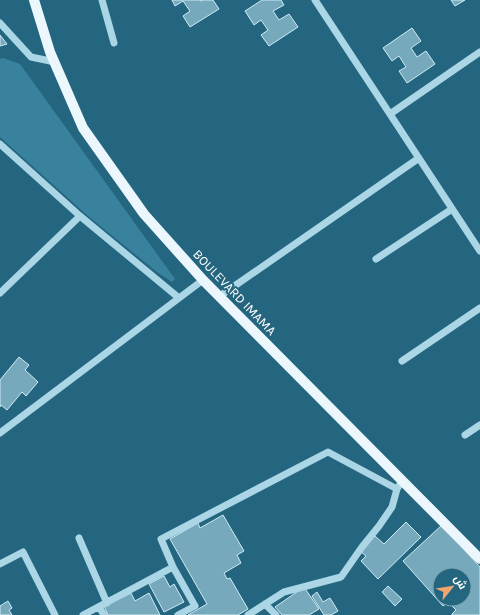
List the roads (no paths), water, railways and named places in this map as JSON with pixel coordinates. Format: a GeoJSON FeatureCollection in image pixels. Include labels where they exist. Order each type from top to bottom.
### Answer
{"type":"FeatureCollection","features":[{"type":"Feature","properties":{"kind":"main road","name":"BOULEVARD IMAMA"},"geometry":{"type":"LineString","coordinates":[[34,0],[55,62],[83,128],[144,214],[204,280],[399,485],[480,558]]}},
{"type":"Feature","properties":{"kind":"street"},"geometry":{"type":"LineString","coordinates":[[102,0],[114,43]]}},
{"type":"Feature","properties":{"kind":"street"},"geometry":{"type":"LineString","coordinates":[[315,0],[480,251]]}},
{"type":"Feature","properties":{"kind":"street"},"geometry":{"type":"LineString","coordinates":[[0,23],[31,57],[55,62]]}},
{"type":"Feature","properties":{"kind":"street"},"geometry":{"type":"LineString","coordinates":[[390,114],[480,52]]}},
{"type":"Feature","properties":{"kind":"street"},"geometry":{"type":"LineString","coordinates":[[0,144],[80,216],[179,298]]}},
{"type":"Feature","properties":{"kind":"street"},"geometry":{"type":"LineString","coordinates":[[220,296],[419,158]]}},
{"type":"Feature","properties":{"kind":"street"},"geometry":{"type":"LineString","coordinates":[[376,259],[452,209]]}},
{"type":"Feature","properties":{"kind":"street"},"geometry":{"type":"LineString","coordinates":[[0,293],[80,216]]}},
{"type":"Feature","properties":{"kind":"street"},"geometry":{"type":"LineString","coordinates":[[0,433],[204,280]]}},
{"type":"Feature","properties":{"kind":"street"},"geometry":{"type":"LineString","coordinates":[[402,361],[480,308]]}},
{"type":"Feature","properties":{"kind":"street"},"geometry":{"type":"LineString","coordinates":[[464,435],[480,425]]}},
{"type":"Feature","properties":{"kind":"street"},"geometry":{"type":"LineString","coordinates":[[178,615],[195,606],[173,567],[161,539],[328,452],[399,485],[392,507],[341,577],[284,592],[248,615]]}},
{"type":"Feature","properties":{"kind":"street"},"geometry":{"type":"LineString","coordinates":[[79,538],[107,603]]}},
{"type":"Feature","properties":{"kind":"street"},"geometry":{"type":"LineString","coordinates":[[0,564],[23,552],[55,615]]}},
{"type":"Feature","properties":{"kind":"street"},"geometry":{"type":"LineString","coordinates":[[83,615],[173,567]]}},
{"type":"Feature","properties":{"kind":"street"},"geometry":{"type":"LineString","coordinates":[[265,604],[276,615]]}},
{"type":"Feature","properties":{"kind":"street"},"geometry":{"type":"LineString","coordinates":[[99,607],[104,615]]}}]}
